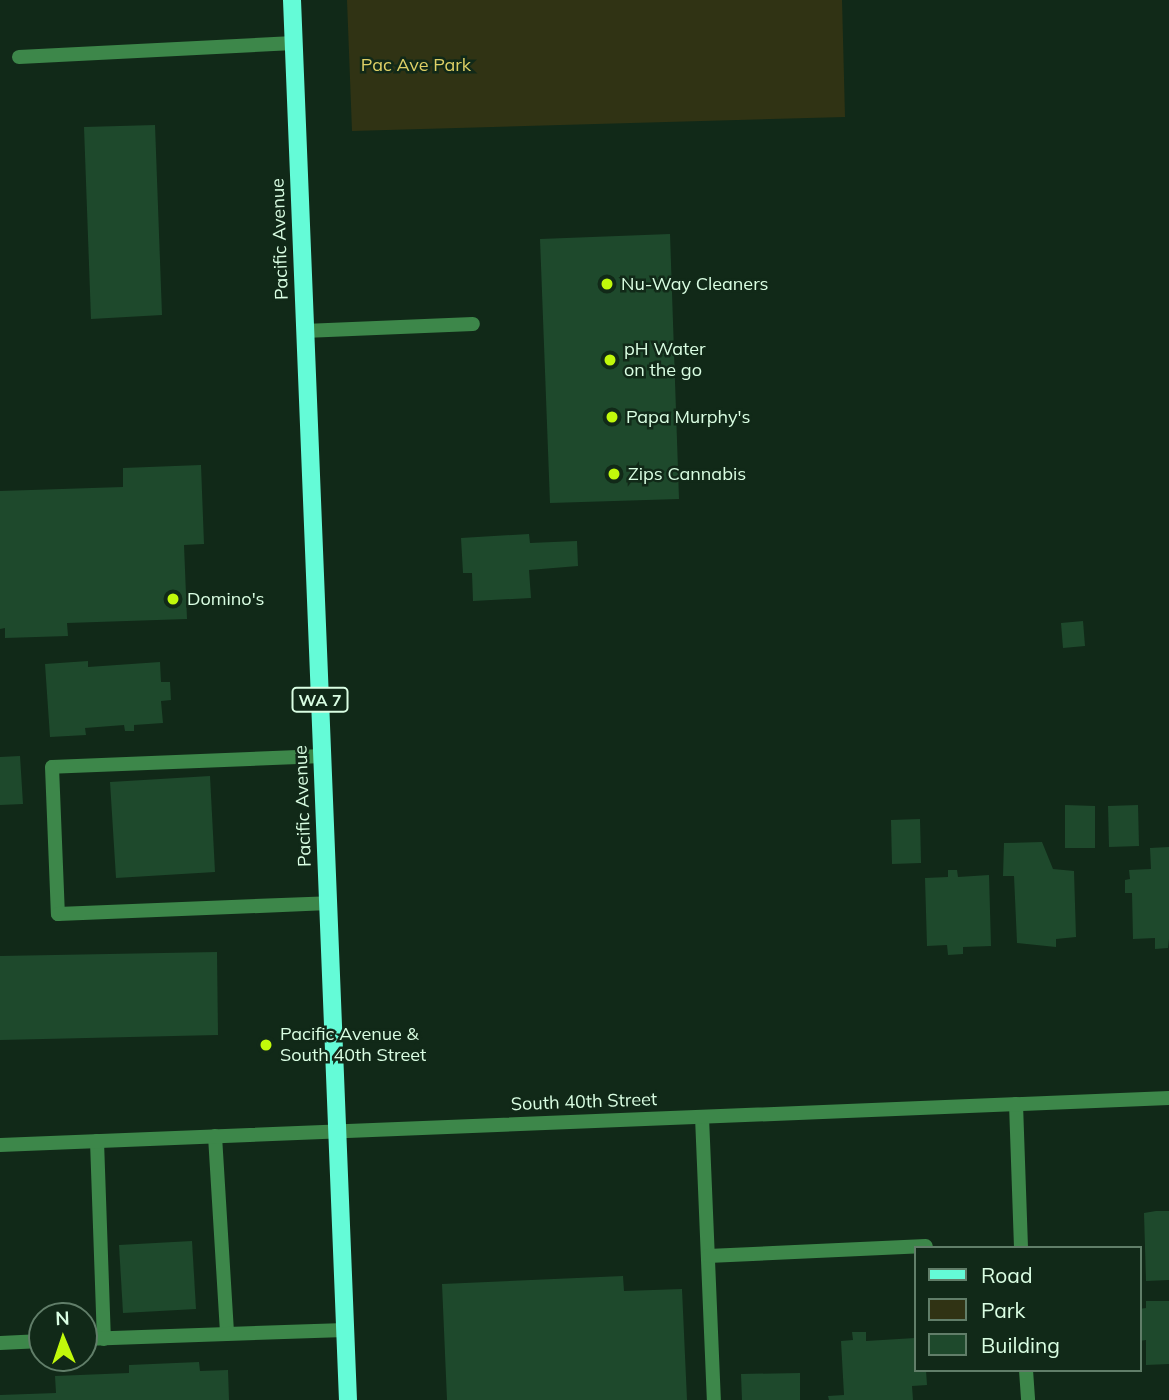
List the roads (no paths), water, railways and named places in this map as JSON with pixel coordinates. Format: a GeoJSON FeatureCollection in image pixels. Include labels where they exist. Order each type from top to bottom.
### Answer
{"type":"FeatureCollection","features":[{"type":"Feature","properties":{"kind":"main road","name":"Pacific Avenue"},"geometry":{"type":"LineString","coordinates":[[292,0],[348,1400]]}},
{"type":"Feature","properties":{"kind":"street"},"geometry":{"type":"LineString","coordinates":[[19,57],[294,43]]}},
{"type":"Feature","properties":{"kind":"street"},"geometry":{"type":"LineString","coordinates":[[304,331],[473,324]]}},
{"type":"Feature","properties":{"kind":"street"},"geometry":{"type":"LineString","coordinates":[[323,756],[52,767],[58,914],[328,903]]}},
{"type":"Feature","properties":{"kind":"street","name":"South 40th Street"},"geometry":{"type":"LineString","coordinates":[[0,1145],[1169,1098]]}},
{"type":"Feature","properties":{"kind":"street"},"geometry":{"type":"LineString","coordinates":[[1016,1104],[1021,1246]]}},
{"type":"Feature","properties":{"kind":"street"},"geometry":{"type":"LineString","coordinates":[[702,1116],[714,1400]]}},
{"type":"Feature","properties":{"kind":"street"},"geometry":{"type":"LineString","coordinates":[[215,1136],[227,1334]]}},
{"type":"Feature","properties":{"kind":"street"},"geometry":{"type":"LineString","coordinates":[[97,1141],[104,1339]]}},
{"type":"Feature","properties":{"kind":"street"},"geometry":{"type":"LineString","coordinates":[[708,1256],[914,1247]]}},
{"type":"Feature","properties":{"kind":"street"},"geometry":{"type":"LineString","coordinates":[[98,1339],[345,1330]]}},
{"type":"Feature","properties":{"kind":"street"},"geometry":{"type":"LineString","coordinates":[[0,1343],[28,1342]]}},
{"type":"Feature","properties":{"kind":"street"},"geometry":{"type":"LineString","coordinates":[[1026,1372],[1027,1400]]}},
{"type":"Feature","properties":{"kind":"place","name":"Nu-Way Cleaners"},"geometry":{"type":"Point","coordinates":[607,284]}},
{"type":"Feature","properties":{"kind":"place","name":"pH Water on the go"},"geometry":{"type":"Point","coordinates":[610,360]}},
{"type":"Feature","properties":{"kind":"place","name":"Papa Murphy's"},"geometry":{"type":"Point","coordinates":[612,417]}},
{"type":"Feature","properties":{"kind":"place","name":"Zips Cannabis"},"geometry":{"type":"Point","coordinates":[614,474]}},
{"type":"Feature","properties":{"kind":"place","name":"Domino's"},"geometry":{"type":"Point","coordinates":[173,599]}},
{"type":"Feature","properties":{"kind":"place","name":"Pacific Avenue & South 40th Street"},"geometry":{"type":"Point","coordinates":[266,1045]}},
{"type":"Feature","properties":{"kind":"park label","name":"Pac Ave Park"},"geometry":{"type":"Point","coordinates":[416,65]}}]}
